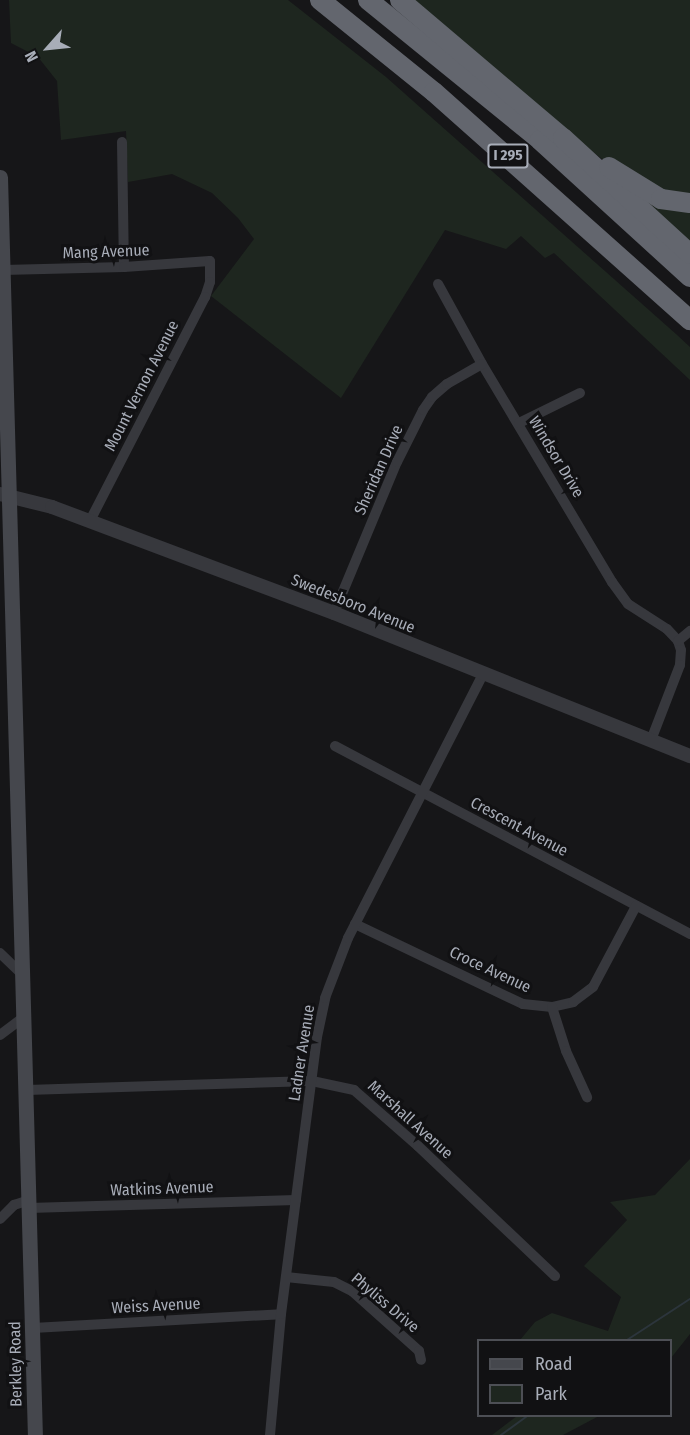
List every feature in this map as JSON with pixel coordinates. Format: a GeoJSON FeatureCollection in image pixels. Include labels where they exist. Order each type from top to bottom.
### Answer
{"type":"FeatureCollection","features":[{"type":"Feature","properties":{"kind":"highway"},"geometry":{"type":"LineString","coordinates":[[306,0],[385,63],[408,70]]}},
{"type":"Feature","properties":{"kind":"highway","name":"I 295"},"geometry":{"type":"LineString","coordinates":[[320,0],[408,70],[568,209],[690,320]]}},
{"type":"Feature","properties":{"kind":"highway","name":"I 295"},"geometry":{"type":"LineString","coordinates":[[368,0],[540,140],[690,277]]}},
{"type":"Feature","properties":{"kind":"highway"},"geometry":{"type":"LineString","coordinates":[[400,0],[563,138],[690,254]]}},
{"type":"Feature","properties":{"kind":"highway"},"geometry":{"type":"LineString","coordinates":[[563,138],[661,199],[690,202]]}},
{"type":"Feature","properties":{"kind":"main road","name":"Berkley Road"},"geometry":{"type":"LineString","coordinates":[[0,177],[5,494],[27,1090],[35,1435]]}},
{"type":"Feature","properties":{"kind":"street"},"geometry":{"type":"LineString","coordinates":[[122,142],[124,267]]}},
{"type":"Feature","properties":{"kind":"street","name":"Mang Avenue"},"geometry":{"type":"LineString","coordinates":[[3,270],[124,267],[210,261]]}},
{"type":"Feature","properties":{"kind":"street","name":"Mount Vernon Avenue"},"geometry":{"type":"LineString","coordinates":[[90,521],[206,297],[210,282],[210,261]]}},
{"type":"Feature","properties":{"kind":"street","name":"Windsor Drive"},"geometry":{"type":"LineString","coordinates":[[438,284],[482,364],[620,593],[628,604],[666,629],[678,641]]}},
{"type":"Feature","properties":{"kind":"street","name":"Sheridan Drive"},"geometry":{"type":"LineString","coordinates":[[334,613],[397,462],[423,410],[432,397],[447,384],[482,364]]}},
{"type":"Feature","properties":{"kind":"street"},"geometry":{"type":"LineString","coordinates":[[519,423],[580,393]]}},
{"type":"Feature","properties":{"kind":"street","name":"Swedesboro Avenue"},"geometry":{"type":"LineString","coordinates":[[5,494],[90,521],[334,613],[690,756]]}},
{"type":"Feature","properties":{"kind":"street"},"geometry":{"type":"LineString","coordinates":[[651,740],[680,665],[681,650],[678,641],[690,631]]}},
{"type":"Feature","properties":{"kind":"street","name":"Ladner Avenue"},"geometry":{"type":"LineString","coordinates":[[270,1435],[281,1314],[317,1037],[325,998],[355,924],[483,674]]}},
{"type":"Feature","properties":{"kind":"street","name":"Crescent Avenue"},"geometry":{"type":"LineString","coordinates":[[334,746],[690,934]]}},
{"type":"Feature","properties":{"kind":"street","name":"Croce Avenue"},"geometry":{"type":"LineString","coordinates":[[355,924],[523,1004],[552,1007],[573,1002],[593,987],[636,906]]}},
{"type":"Feature","properties":{"kind":"street"},"geometry":{"type":"LineString","coordinates":[[0,953],[23,975]]}},
{"type":"Feature","properties":{"kind":"street"},"geometry":{"type":"LineString","coordinates":[[552,1007],[566,1051],[587,1097]]}},
{"type":"Feature","properties":{"kind":"street"},"geometry":{"type":"LineString","coordinates":[[0,1035],[24,1017]]}},
{"type":"Feature","properties":{"kind":"street","name":"Marshall Avenue"},"geometry":{"type":"LineString","coordinates":[[27,1090],[312,1081],[354,1090],[418,1146],[555,1276]]}},
{"type":"Feature","properties":{"kind":"street","name":"Watkins Avenue"},"geometry":{"type":"LineString","coordinates":[[29,1204],[296,1200]]}},
{"type":"Feature","properties":{"kind":"street"},"geometry":{"type":"LineString","coordinates":[[0,1220],[14,1206],[29,1204]]}},
{"type":"Feature","properties":{"kind":"street","name":"Phyliss Drive"},"geometry":{"type":"LineString","coordinates":[[286,1277],[334,1282],[352,1291],[418,1351],[421,1359]]}},
{"type":"Feature","properties":{"kind":"street","name":"Weiss Avenue"},"geometry":{"type":"LineString","coordinates":[[33,1328],[281,1314]]}},
{"type":"Feature","properties":{"kind":"green space"},"geometry":{"type":"Polygon","coordinates":[[[9,0],[288,0],[386,77],[690,347],[690,380],[554,253],[545,258],[521,236],[506,249],[445,230],[341,398],[211,296],[254,239],[238,218],[212,193],[172,174],[128,182],[126,131],[61,140],[57,81],[38,57],[11,43],[9,0]]]}},
{"type":"Feature","properties":{"kind":"green space"},"geometry":{"type":"Polygon","coordinates":[[[403,0],[690,0],[690,195],[680,198],[613,167],[551,121],[403,0]]]}},
{"type":"Feature","properties":{"kind":"green space"},"geometry":{"type":"Polygon","coordinates":[[[629,190],[690,210],[690,243],[629,190]]]}},
{"type":"Feature","properties":{"kind":"green space"},"geometry":{"type":"Polygon","coordinates":[[[690,1159],[690,1334],[672,1357],[672,1339],[521,1339],[535,1322],[552,1313],[608,1331],[621,1297],[584,1266],[627,1220],[610,1202],[655,1195],[690,1159]]]}},
{"type":"Feature","properties":{"kind":"green space"},"geometry":{"type":"Polygon","coordinates":[[[516,1417],[597,1417],[563,1435],[492,1435],[516,1417]]]}},
{"type":"Feature","properties":{"kind":"waterway"},"geometry":{"type":"LineString","coordinates":[[629,1339],[690,1299]]}},
{"type":"Feature","properties":{"kind":"waterway"},"geometry":{"type":"LineString","coordinates":[[501,1435],[526,1417]]}}]}
